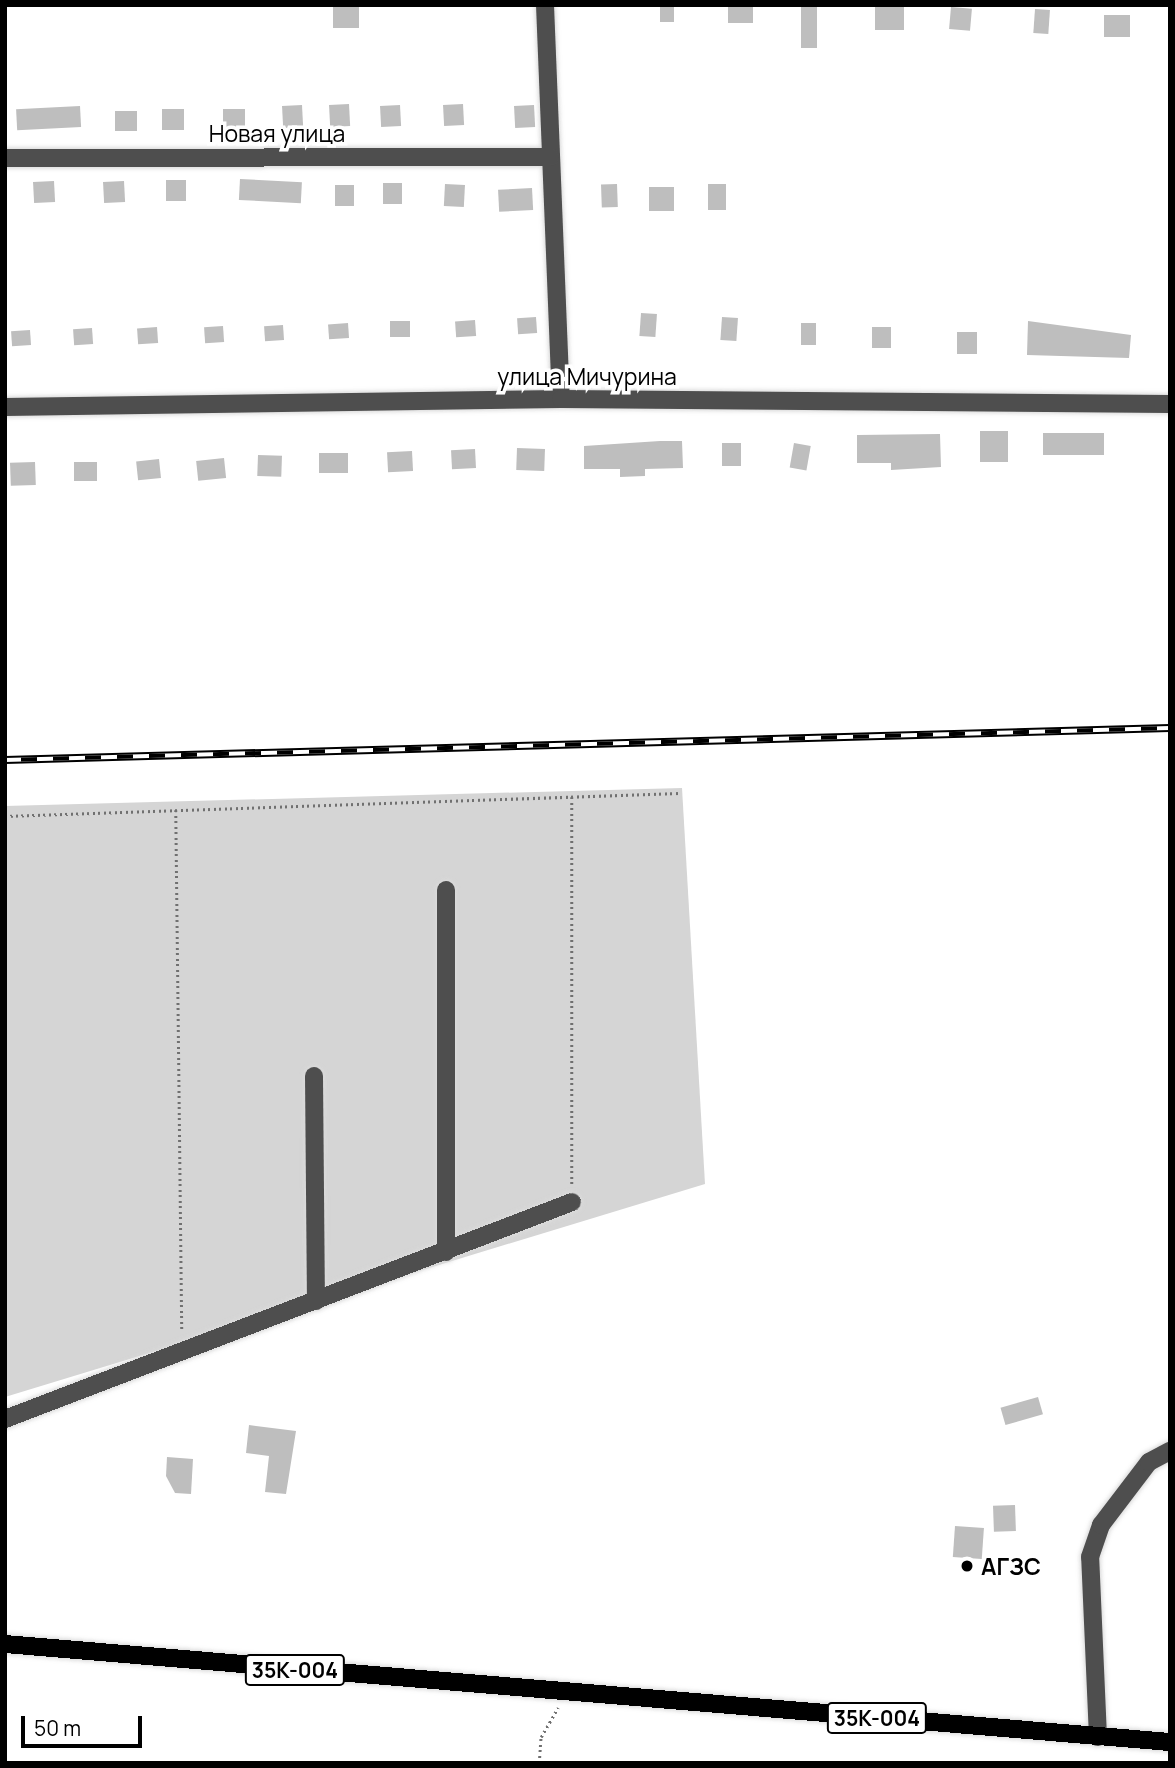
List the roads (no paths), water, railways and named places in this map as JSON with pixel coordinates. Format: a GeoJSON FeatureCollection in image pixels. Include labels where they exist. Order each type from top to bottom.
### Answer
{"type":"FeatureCollection","features":[{"type":"Feature","properties":{"kind":"main road","name":"35К-004"},"geometry":{"type":"LineString","coordinates":[[5,1644],[565,1694],[1170,1742]]}},
{"type":"Feature","properties":{"kind":"street"},"geometry":{"type":"LineString","coordinates":[[545,5],[561,399]]}},
{"type":"Feature","properties":{"kind":"street","name":"Новая улица"},"geometry":{"type":"LineString","coordinates":[[5,158],[550,157]]}},
{"type":"Feature","properties":{"kind":"street","name":"улица Мичурина"},"geometry":{"type":"LineString","coordinates":[[5,407],[561,399],[1170,404]]}},
{"type":"Feature","properties":{"kind":"street"},"geometry":{"type":"LineString","coordinates":[[446,890],[446,1252]]}},
{"type":"Feature","properties":{"kind":"street"},"geometry":{"type":"LineString","coordinates":[[314,1076],[316,1301]]}},
{"type":"Feature","properties":{"kind":"street"},"geometry":{"type":"LineString","coordinates":[[5,1419],[572,1202]]}},
{"type":"Feature","properties":{"kind":"street"},"geometry":{"type":"LineString","coordinates":[[1098,1737],[1090,1557],[1101,1525],[1149,1462],[1170,1451]]}},
{"type":"Feature","properties":{"kind":"railway"},"geometry":{"type":"LineString","coordinates":[[5,760],[1170,728]]}},
{"type":"Feature","properties":{"kind":"place","name":"АГЗС"},"geometry":{"type":"Point","coordinates":[967,1566]}}]}
